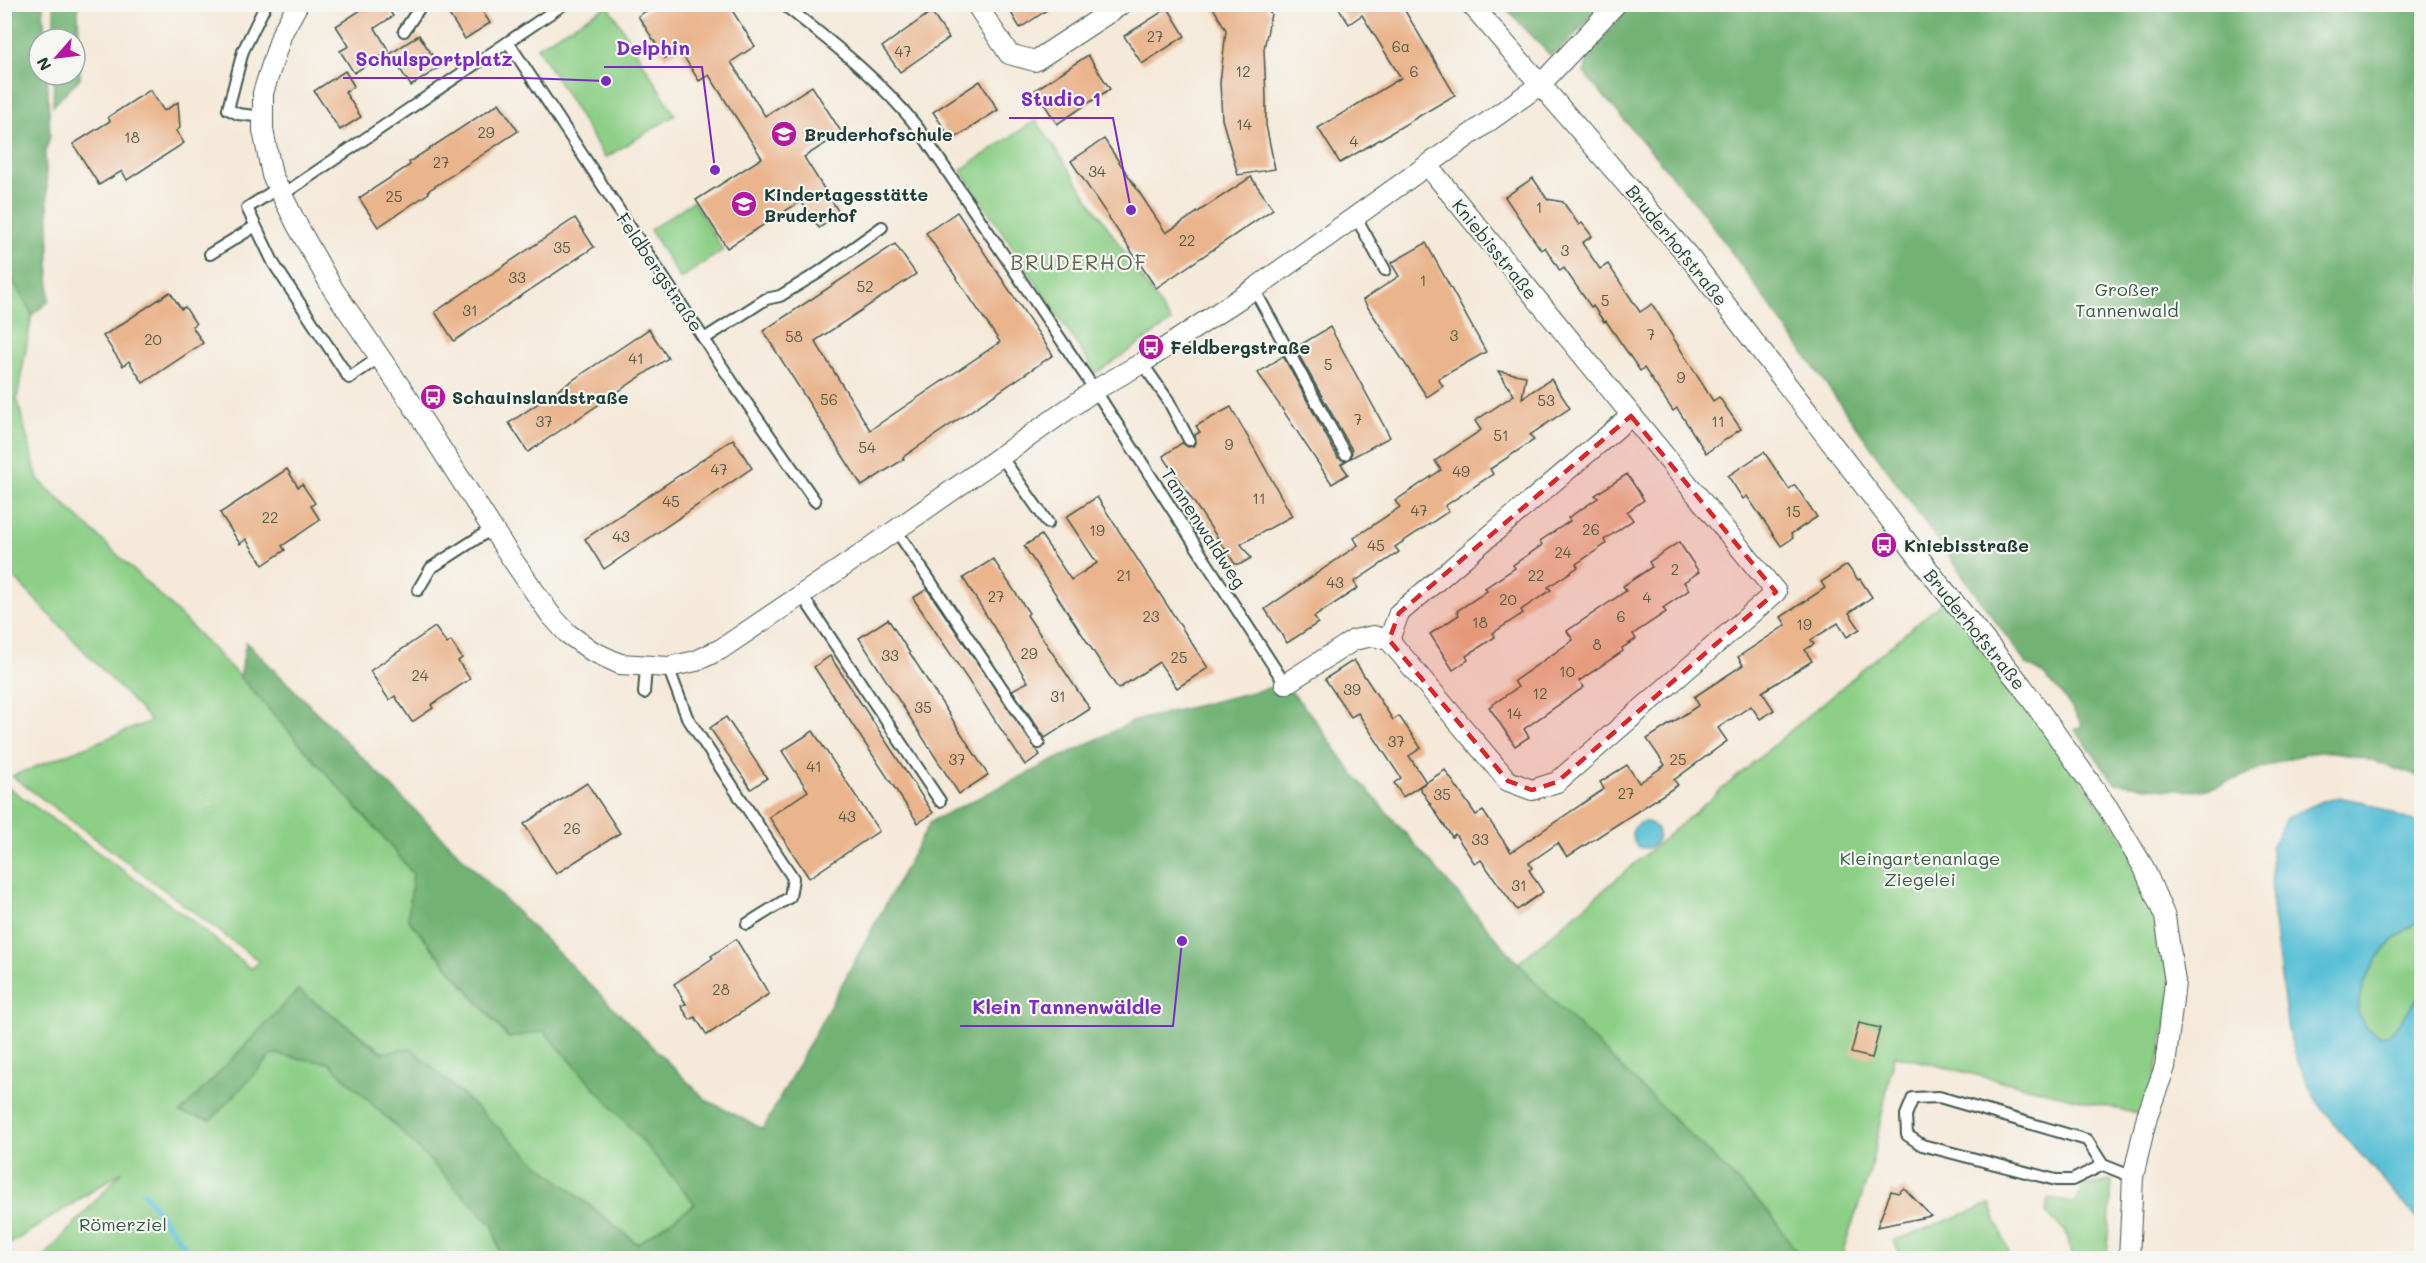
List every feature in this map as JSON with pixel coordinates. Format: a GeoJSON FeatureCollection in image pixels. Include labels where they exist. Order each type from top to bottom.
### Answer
{"type":"FeatureCollection","features":[{"type":"Feature","properties":{"kind":"street"},"geometry":{"type":"LineString","coordinates":[[298,4],[282,33],[263,93],[263,130],[272,175],[280,191],[333,289],[550,614],[567,633],[592,651],[620,664],[646,667],[668,667],[696,661],[721,649],[896,530],[1095,390],[1142,363],[1254,289],[1541,84],[1616,4]]}},
{"type":"Feature","properties":{"kind":"street"},"geometry":{"type":"LineString","coordinates":[[976,4],[1009,54],[1035,61],[1122,4]]}},
{"type":"Feature","properties":{"kind":"street","name":"Bruderhofstraße"},"geometry":{"type":"LineString","coordinates":[[1472,4],[1690,258],[1945,591],[2022,686],[2108,808],[2144,868],[2165,917],[2175,982],[2165,1067],[2147,1116],[2133,1177],[2128,1258]]}},
{"type":"Feature","properties":{"kind":"street","name":"Kniebisstraße"},"geometry":{"type":"LineString","coordinates":[[1389,640],[1508,781],[1532,790],[1557,782],[1776,592],[1428,166]]}},
{"type":"Feature","properties":{"kind":"street"},"geometry":{"type":"LineString","coordinates":[[1285,684],[1354,640],[1373,636],[1389,640],[1399,613],[1631,416]]}},
{"type":"Feature","properties":{"kind":"lane"},"geometry":{"type":"LineString","coordinates":[[263,117],[238,114],[228,109],[243,51],[266,4]]}},
{"type":"Feature","properties":{"kind":"lane"},"geometry":{"type":"LineString","coordinates":[[404,31],[422,4]]}},
{"type":"Feature","properties":{"kind":"lane"},"geometry":{"type":"LineString","coordinates":[[380,357],[349,378],[312,325],[254,227],[247,208],[280,191],[564,4]]}},
{"type":"Feature","properties":{"kind":"lane","name":"Tannenwaldweg"},"geometry":{"type":"LineString","coordinates":[[783,4],[840,49],[906,113],[1095,390],[1285,684]]}},
{"type":"Feature","properties":{"kind":"lane","name":"Feldbergstraße"},"geometry":{"type":"LineString","coordinates":[[508,42],[704,339],[815,501]]}},
{"type":"Feature","properties":{"kind":"lane"},"geometry":{"type":"LineString","coordinates":[[1356,217],[1385,270]]}},
{"type":"Feature","properties":{"kind":"lane"},"geometry":{"type":"LineString","coordinates":[[210,254],[254,227]]}},
{"type":"Feature","properties":{"kind":"lane"},"geometry":{"type":"LineString","coordinates":[[704,339],[766,299],[780,296],[818,273],[882,227]]}},
{"type":"Feature","properties":{"kind":"lane"},"geometry":{"type":"LineString","coordinates":[[1254,289],[1345,454]]}},
{"type":"Feature","properties":{"kind":"lane"},"geometry":{"type":"LineString","coordinates":[[1142,363],[1168,400],[1189,440]]}},
{"type":"Feature","properties":{"kind":"lane"},"geometry":{"type":"LineString","coordinates":[[1000,455],[1048,523]]}},
{"type":"Feature","properties":{"kind":"lane"},"geometry":{"type":"LineString","coordinates":[[418,590],[431,568],[493,528]]}},
{"type":"Feature","properties":{"kind":"lane"},"geometry":{"type":"LineString","coordinates":[[896,530],[1039,743]]}},
{"type":"Feature","properties":{"kind":"lane"},"geometry":{"type":"LineString","coordinates":[[801,594],[940,801]]}},
{"type":"Feature","properties":{"kind":"lane"},"geometry":{"type":"LineString","coordinates":[[644,693],[646,667]]}},
{"type":"Feature","properties":{"kind":"lane"},"geometry":{"type":"LineString","coordinates":[[668,667],[687,717],[793,879],[790,897],[747,924]]}},
{"type":"Feature","properties":{"kind":"lane"},"geometry":{"type":"LineString","coordinates":[[2103,1165],[2072,1180],[2056,1180],[1922,1145],[1907,1135],[1906,1115],[1913,1098],[1939,1097],[2087,1140],[2103,1165],[2133,1177]]}},
{"type":"Feature","properties":{"kind":"highlighted area"},"geometry":{"type":"Polygon","coordinates":[[[1631,416],[1776,592],[1557,782],[1532,790],[1508,781],[1389,640],[1399,613],[1631,416]]]}},
{"type":"Feature","properties":{"kind":"green space"},"geometry":{"type":"Polygon","coordinates":[[[4,5],[43,5],[44,27],[27,27],[27,87],[48,87],[50,136],[45,154],[49,223],[49,301],[32,315],[21,293],[5,271],[4,5]]]}},
{"type":"Feature","properties":{"kind":"green space"},"geometry":{"type":"Polygon","coordinates":[[[54,5],[78,5],[79,27],[54,27],[54,5]]]}},
{"type":"Feature","properties":{"kind":"green space"},"geometry":{"type":"Polygon","coordinates":[[[608,5],[675,115],[605,158],[537,47],[608,5]]]}},
{"type":"Feature","properties":{"kind":"green space"},"geometry":{"type":"Polygon","coordinates":[[[1503,5],[1603,5],[1562,48],[1550,55],[1503,5]]]}},
{"type":"Feature","properties":{"kind":"green space","name":"Großer Tannenwald"},"geometry":{"type":"Polygon","coordinates":[[[1631,5],[2421,5],[2421,777],[2359,757],[2320,752],[2289,758],[2232,781],[2202,790],[2172,790],[2115,783],[2075,730],[2082,725],[2066,699],[2043,675],[2027,665],[1702,211],[1584,73],[1589,54],[1631,5]]]}},
{"type":"Feature","properties":{"kind":"green space"},"geometry":{"type":"Polygon","coordinates":[[[54,87],[71,87],[53,106],[54,87]]]}},
{"type":"Feature","properties":{"kind":"green space"},"geometry":{"type":"Polygon","coordinates":[[[1036,120],[1171,322],[1096,373],[961,170],[1036,120]]]}},
{"type":"Feature","properties":{"kind":"green space"},"geometry":{"type":"Polygon","coordinates":[[[693,201],[723,250],[680,279],[650,230],[693,201]]]}},
{"type":"Feature","properties":{"kind":"green space","name":"Römerziel"},"geometry":{"type":"Polygon","coordinates":[[[4,271],[21,293],[32,315],[17,399],[38,479],[170,605],[240,677],[385,839],[413,874],[408,920],[508,1038],[544,1031],[646,1145],[695,1204],[638,1244],[537,1163],[298,990],[181,1113],[211,1120],[273,1054],[329,1063],[416,1145],[493,1226],[501,1258],[43,1258],[123,1171],[5,1247],[5,785],[194,922],[251,969],[259,961],[12,776],[151,721],[5,568],[4,271]]]}},
{"type":"Feature","properties":{"kind":"green space","name":"Kleingartenanlage Ziegelei"},"geometry":{"type":"Polygon","coordinates":[[[1949,596],[2144,868],[2175,982],[2147,1116],[1894,1055],[1870,1171],[1841,1258],[1801,1258],[1770,1213],[1544,992],[1518,963],[1949,596]]]}},
{"type":"Feature","properties":{"kind":"green space"},"geometry":{"type":"Polygon","coordinates":[[[246,642],[706,1100],[763,1129],[931,821],[1134,721],[1285,684],[1312,716],[1351,771],[1544,992],[1770,1213],[1801,1258],[501,1258],[493,1226],[405,1135],[329,1063],[273,1054],[211,1120],[180,1113],[298,990],[383,1053],[411,1048],[537,1163],[637,1244],[695,1204],[646,1145],[544,1031],[509,1038],[408,919],[413,874],[385,839],[240,677],[246,642]]]}},
{"type":"Feature","properties":{"kind":"green space"},"geometry":{"type":"Polygon","coordinates":[[[2421,919],[2421,995],[2390,1034],[2380,1036],[2366,1027],[2357,1013],[2364,983],[2370,970],[2387,947],[2421,919]]]}},
{"type":"Feature","properties":{"kind":"green space"},"geometry":{"type":"Polygon","coordinates":[[[2112,1181],[2107,1258],[2073,1258],[2066,1232],[2046,1213],[2048,1199],[2076,1203],[2083,1186],[2112,1181]]]}},
{"type":"Feature","properties":{"kind":"green space"},"geometry":{"type":"Polygon","coordinates":[[[1990,1204],[2011,1258],[1901,1258],[1894,1241],[1990,1204]]]}},
{"type":"Feature","properties":{"kind":"water"},"geometry":{"type":"Polygon","coordinates":[[[2342,798],[2364,802],[2421,825],[2421,919],[2397,937],[2378,958],[2364,983],[2357,1013],[2366,1027],[2380,1036],[2390,1034],[2421,995],[2421,1223],[2334,1124],[2313,1095],[2298,1062],[2288,1031],[2272,907],[2271,848],[2286,818],[2322,801],[2342,798]]]}},
{"type":"Feature","properties":{"kind":"water"},"geometry":{"type":"Polygon","coordinates":[[[1645,822],[1654,826],[1658,835],[1654,844],[1645,848],[1636,844],[1632,835],[1636,826],[1645,822]]]}},
{"type":"Feature","properties":{"kind":"building"},"geometry":{"type":"Polygon","coordinates":[[[370,4],[385,4],[393,16],[375,28],[389,51],[354,73],[340,51],[349,46],[336,26],[370,4]]]}},
{"type":"Feature","properties":{"kind":"building"},"geometry":{"type":"Polygon","coordinates":[[[442,4],[478,4],[490,23],[465,39],[442,4]]]}},
{"type":"Feature","properties":{"kind":"building"},"geometry":{"type":"Polygon","coordinates":[[[657,4],[728,4],[755,46],[731,62],[765,116],[812,86],[842,133],[804,157],[840,214],[819,228],[801,201],[727,248],[696,200],[762,158],[709,75],[699,81],[679,49],[665,58],[638,16],[657,4]]]}},
{"type":"Feature","properties":{"kind":"building"},"geometry":{"type":"Polygon","coordinates":[[[1006,4],[1056,4],[1020,28],[1006,4]]]}},
{"type":"Feature","properties":{"kind":"building"},"geometry":{"type":"Polygon","coordinates":[[[1211,4],[1264,4],[1271,14],[1264,49],[1266,125],[1275,169],[1238,175],[1222,119],[1220,83],[1226,30],[1211,4]]]}},
{"type":"Feature","properties":{"kind":"building"},"geometry":{"type":"Polygon","coordinates":[[[1336,4],[1401,4],[1455,95],[1340,163],[1318,128],[1401,78],[1362,15],[1349,24],[1336,4]]]}},
{"type":"Feature","properties":{"kind":"building"},"geometry":{"type":"Polygon","coordinates":[[[1168,8],[1185,36],[1142,64],[1124,36],[1168,8]]]}},
{"type":"Feature","properties":{"kind":"building"},"geometry":{"type":"Polygon","coordinates":[[[931,12],[949,38],[900,72],[882,47],[931,12]]]}},
{"type":"Feature","properties":{"kind":"building"},"geometry":{"type":"Polygon","coordinates":[[[419,35],[440,67],[411,86],[390,54],[419,35]]]}},
{"type":"Feature","properties":{"kind":"building"},"geometry":{"type":"Polygon","coordinates":[[[1088,55],[1110,89],[1057,124],[1035,90],[1088,55]]]}},
{"type":"Feature","properties":{"kind":"building"},"geometry":{"type":"Polygon","coordinates":[[[345,71],[354,86],[345,92],[361,117],[340,130],[314,91],[345,71]]]}},
{"type":"Feature","properties":{"kind":"building"},"geometry":{"type":"Polygon","coordinates":[[[980,81],[998,110],[952,140],[933,112],[980,81]]]}},
{"type":"Feature","properties":{"kind":"building"},"geometry":{"type":"Polygon","coordinates":[[[150,90],[164,111],[178,102],[180,128],[176,131],[184,143],[127,180],[122,171],[99,185],[73,144],[110,121],[108,117],[150,90]]]}},
{"type":"Feature","properties":{"kind":"building"},"geometry":{"type":"Polygon","coordinates":[[[499,103],[518,131],[378,227],[359,198],[499,103]]]}},
{"type":"Feature","properties":{"kind":"building"},"geometry":{"type":"Polygon","coordinates":[[[1104,139],[1166,233],[1251,177],[1273,209],[1156,288],[1071,161],[1104,139]]]}},
{"type":"Feature","properties":{"kind":"building"},"geometry":{"type":"Polygon","coordinates":[[[1533,178],[1547,199],[1563,202],[1579,225],[1582,223],[1592,236],[1582,243],[1600,269],[1608,264],[1640,312],[1652,304],[1713,401],[1719,397],[1741,429],[1706,453],[1677,408],[1673,411],[1644,368],[1640,371],[1606,321],[1604,322],[1593,306],[1591,307],[1564,268],[1560,271],[1545,247],[1541,250],[1505,197],[1533,178]]]}},
{"type":"Feature","properties":{"kind":"building"},"geometry":{"type":"Polygon","coordinates":[[[957,212],[1053,355],[862,486],[763,331],[895,244],[916,274],[815,341],[870,430],[1000,342],[926,233],[957,212]]]}},
{"type":"Feature","properties":{"kind":"building"},"geometry":{"type":"Polygon","coordinates":[[[575,218],[594,247],[454,341],[435,312],[575,218]]]}},
{"type":"Feature","properties":{"kind":"building"},"geometry":{"type":"Polygon","coordinates":[[[1426,243],[1486,352],[1438,379],[1443,386],[1427,397],[1363,300],[1399,276],[1391,263],[1426,243]]]}},
{"type":"Feature","properties":{"kind":"building"},"geometry":{"type":"Polygon","coordinates":[[[170,292],[181,309],[185,307],[196,324],[192,326],[203,343],[143,383],[129,361],[123,366],[103,336],[170,292]]]}},
{"type":"Feature","properties":{"kind":"building"},"geometry":{"type":"Polygon","coordinates":[[[1330,327],[1390,437],[1351,458],[1352,450],[1295,348],[1330,327]]]}},
{"type":"Feature","properties":{"kind":"building"},"geometry":{"type":"Polygon","coordinates":[[[649,329],[668,358],[528,452],[509,423],[649,329]]]}},
{"type":"Feature","properties":{"kind":"building"},"geometry":{"type":"Polygon","coordinates":[[[1283,356],[1338,458],[1346,461],[1341,464],[1348,474],[1332,484],[1258,373],[1283,356]]]}},
{"type":"Feature","properties":{"kind":"building"},"geometry":{"type":"Polygon","coordinates":[[[1498,371],[1526,376],[1522,398],[1551,379],[1570,408],[1530,435],[1534,440],[1490,469],[1493,474],[1445,506],[1449,511],[1395,547],[1399,552],[1354,582],[1358,588],[1314,617],[1318,623],[1287,643],[1265,609],[1358,545],[1354,538],[1400,507],[1395,501],[1441,470],[1435,461],[1481,430],[1475,421],[1514,395],[1498,371]]]}},
{"type":"Feature","properties":{"kind":"building"},"geometry":{"type":"Polygon","coordinates":[[[1231,407],[1292,516],[1241,544],[1251,558],[1241,564],[1235,564],[1163,456],[1182,443],[1188,447],[1193,446],[1196,441],[1195,435],[1200,432],[1196,426],[1231,407]]]}},
{"type":"Feature","properties":{"kind":"building"},"geometry":{"type":"Polygon","coordinates":[[[733,439],[752,468],[604,569],[585,539],[733,439]]]}},
{"type":"Feature","properties":{"kind":"building"},"geometry":{"type":"Polygon","coordinates":[[[1764,452],[1789,489],[1795,485],[1817,517],[1791,534],[1793,538],[1781,546],[1747,496],[1743,499],[1728,476],[1764,452]]]}},
{"type":"Feature","properties":{"kind":"building"},"geometry":{"type":"Polygon","coordinates":[[[287,469],[298,487],[302,484],[315,503],[311,506],[320,520],[282,546],[285,550],[263,565],[246,539],[240,544],[220,513],[287,469]]]}},
{"type":"Feature","properties":{"kind":"building"},"geometry":{"type":"Polygon","coordinates":[[[1627,474],[1644,500],[1627,512],[1633,520],[1604,540],[1606,544],[1576,564],[1578,567],[1548,587],[1551,590],[1521,610],[1523,613],[1493,633],[1495,637],[1466,656],[1468,660],[1453,670],[1430,634],[1459,615],[1457,611],[1487,591],[1485,588],[1515,568],[1513,565],[1542,545],[1540,541],[1570,521],[1568,518],[1598,498],[1595,495],[1627,474]]]}},
{"type":"Feature","properties":{"kind":"building"},"geometry":{"type":"Polygon","coordinates":[[[1097,497],[1208,668],[1177,688],[1159,662],[1118,689],[1024,546],[1041,535],[1071,580],[1097,563],[1066,517],[1097,497]]]}},
{"type":"Feature","properties":{"kind":"building"},"geometry":{"type":"Polygon","coordinates":[[[1679,542],[1699,572],[1684,582],[1689,590],[1663,608],[1666,612],[1633,634],[1636,639],[1622,648],[1623,651],[1579,681],[1584,687],[1524,729],[1529,737],[1515,746],[1489,707],[1518,687],[1514,681],[1573,640],[1567,631],[1626,591],[1623,586],[1652,567],[1649,562],[1679,542]]]}},
{"type":"Feature","properties":{"kind":"building"},"geometry":{"type":"Polygon","coordinates":[[[993,559],[1029,613],[1027,615],[1090,709],[1045,738],[1012,690],[1028,682],[963,578],[993,559]]]}},
{"type":"Feature","properties":{"kind":"building"},"geometry":{"type":"Polygon","coordinates":[[[1847,565],[1872,597],[1849,613],[1860,629],[1847,637],[1838,623],[1811,640],[1814,644],[1805,650],[1812,661],[1762,692],[1774,710],[1760,719],[1751,706],[1718,728],[1727,741],[1674,780],[1678,785],[1567,857],[1558,843],[1529,863],[1532,868],[1529,870],[1543,892],[1517,910],[1481,860],[1475,864],[1455,834],[1452,837],[1419,787],[1445,770],[1476,815],[1483,811],[1511,852],[1604,789],[1600,782],[1627,765],[1639,783],[1665,765],[1647,739],[1699,705],[1694,697],[1743,665],[1738,657],[1786,625],[1781,617],[1825,588],[1821,582],[1847,565]]]}},
{"type":"Feature","properties":{"kind":"building"},"geometry":{"type":"Polygon","coordinates":[[[927,589],[1040,755],[1025,765],[913,598],[927,589]]]}},
{"type":"Feature","properties":{"kind":"building"},"geometry":{"type":"Polygon","coordinates":[[[888,619],[988,775],[959,794],[859,638],[888,619]]]}},
{"type":"Feature","properties":{"kind":"building"},"geometry":{"type":"Polygon","coordinates":[[[435,627],[447,644],[451,641],[462,658],[458,661],[470,679],[431,705],[433,708],[412,722],[395,696],[389,700],[370,671],[435,627]]]}},
{"type":"Feature","properties":{"kind":"building"},"geometry":{"type":"Polygon","coordinates":[[[830,656],[933,813],[918,823],[814,667],[830,656]]]}},
{"type":"Feature","properties":{"kind":"building"},"geometry":{"type":"Polygon","coordinates":[[[1354,660],[1393,720],[1399,716],[1421,748],[1409,756],[1426,782],[1403,797],[1394,783],[1401,778],[1358,713],[1351,717],[1325,679],[1354,660]]]}},
{"type":"Feature","properties":{"kind":"building"},"geometry":{"type":"Polygon","coordinates":[[[726,717],[767,778],[751,789],[710,728],[726,717]]]}},
{"type":"Feature","properties":{"kind":"building"},"geometry":{"type":"Polygon","coordinates":[[[813,731],[879,831],[809,878],[769,817],[808,791],[782,751],[813,731]]]}},
{"type":"Feature","properties":{"kind":"building"},"geometry":{"type":"Polygon","coordinates":[[[587,783],[620,833],[556,874],[524,824],[587,783]]]}},
{"type":"Feature","properties":{"kind":"building"},"geometry":{"type":"Polygon","coordinates":[[[736,939],[769,994],[707,1035],[695,1017],[690,1020],[681,1006],[686,1004],[674,984],[713,958],[711,956],[736,939]]]}},
{"type":"Feature","properties":{"kind":"building"},"geometry":{"type":"Polygon","coordinates":[[[1859,1023],[1880,1028],[1872,1058],[1851,1053],[1859,1023]]]}},
{"type":"Feature","properties":{"kind":"building"},"geometry":{"type":"Polygon","coordinates":[[[1904,1188],[1931,1216],[1877,1227],[1891,1191],[1898,1193],[1904,1188]]]}},
{"type":"Feature","properties":{"kind":"waterway"},"geometry":{"type":"LineString","coordinates":[[144,1193],[193,1258]]}},
{"type":"Feature","properties":{"kind":"place","name":"Schulsportplatz"},"geometry":{"type":"Point","coordinates":[606,81]}},
{"type":"Feature","properties":{"kind":"place","name":"Bruderhofschule"},"geometry":{"type":"Point","coordinates":[784,134]}},
{"type":"Feature","properties":{"kind":"place","name":"Delphin"},"geometry":{"type":"Point","coordinates":[715,170]}},
{"type":"Feature","properties":{"kind":"place","name":"Kindertagesstätte Bruderhof"},"geometry":{"type":"Point","coordinates":[744,204]}},
{"type":"Feature","properties":{"kind":"place","name":"Studio 1"},"geometry":{"type":"Point","coordinates":[1131,210]}},
{"type":"Feature","properties":{"kind":"place","name":"Feldbergstraße"},"geometry":{"type":"Point","coordinates":[1151,347]}},
{"type":"Feature","properties":{"kind":"place","name":"Schauinslandstraße"},"geometry":{"type":"Point","coordinates":[433,397]}},
{"type":"Feature","properties":{"kind":"place","name":"Kniebisstraße"},"geometry":{"type":"Point","coordinates":[1884,545]}},
{"type":"Feature","properties":{"kind":"place","name":"Klein Tannenwäldle"},"geometry":{"type":"Point","coordinates":[1182,941]}},
{"type":"Feature","properties":{"kind":"district","name":"BRUDERHOF"},"geometry":{"type":"Point","coordinates":[1079,261]}}]}
